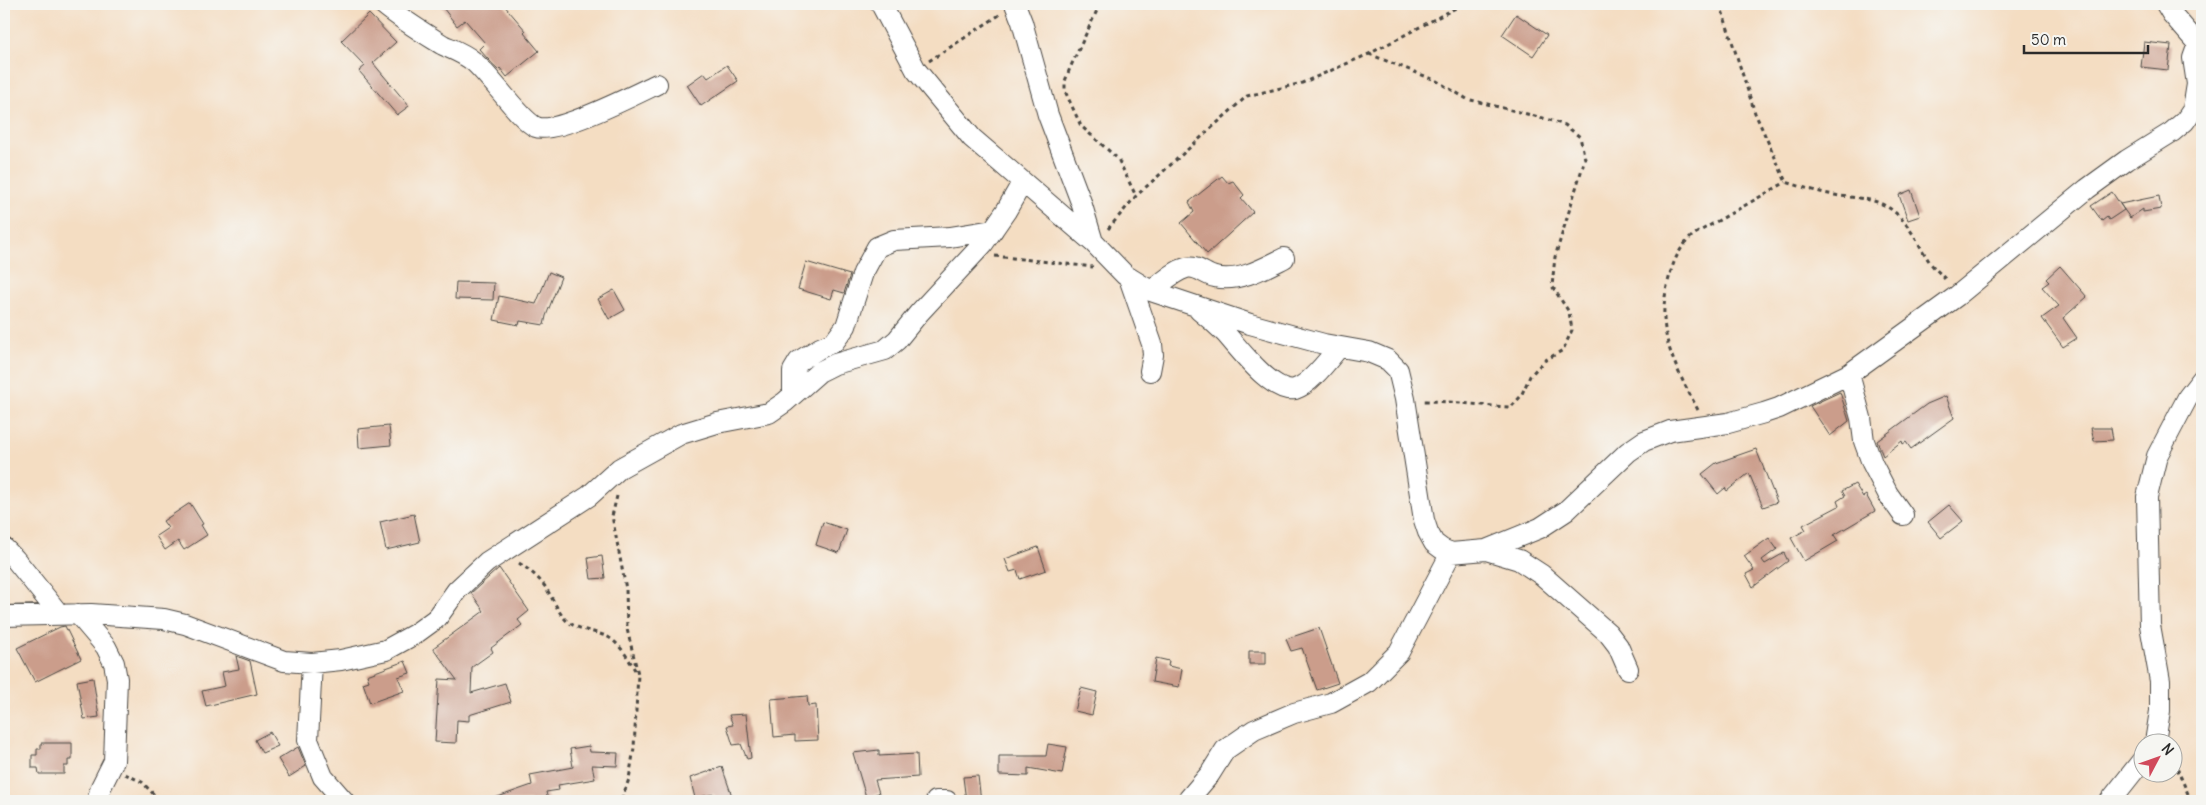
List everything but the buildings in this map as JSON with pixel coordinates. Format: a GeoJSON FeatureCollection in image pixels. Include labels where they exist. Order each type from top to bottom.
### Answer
{"type":"FeatureCollection","features":[{"type":"Feature","properties":{"kind":"street"},"geometry":{"type":"LineString","coordinates":[[383,4],[405,22],[446,46],[464,54],[479,66],[526,119],[536,127],[548,128],[567,123],[657,84]]}},
{"type":"Feature","properties":{"kind":"street"},"geometry":{"type":"LineString","coordinates":[[881,4],[916,70],[972,138],[1094,243],[1125,275],[1151,291],[1250,324],[1339,347],[1369,352],[1388,360],[1398,370],[1405,399],[1424,520],[1434,543],[1451,553],[1486,550],[1540,528],[1566,511],[1628,452],[1644,440],[1670,431],[1728,423],[1778,408],[1848,374],[1957,296],[2088,189],[2128,160],[2172,132],[2185,121],[2198,114],[2197,84],[2193,58],[2200,42],[2172,14],[2166,4]]}},
{"type":"Feature","properties":{"kind":"street"},"geometry":{"type":"LineString","coordinates":[[1015,4],[1022,22],[1048,115],[1081,202],[1094,243]]}},
{"type":"Feature","properties":{"kind":"street"},"geometry":{"type":"LineString","coordinates":[[4,616],[69,614],[164,619],[185,624],[284,661],[312,663],[341,660],[386,650],[415,634],[437,618],[457,590],[487,562],[589,496],[620,468],[681,434],[717,423],[769,413],[819,372],[835,364],[885,350],[897,340],[918,313],[974,254],[993,230],[1022,183]]}},
{"type":"Feature","properties":{"kind":"street"},"geometry":{"type":"LineString","coordinates":[[793,394],[793,371],[799,361],[834,342],[846,326],[863,273],[877,246],[894,240],[950,237],[993,230]]}},
{"type":"Feature","properties":{"kind":"street"},"geometry":{"type":"LineString","coordinates":[[1151,291],[1187,268],[1194,268],[1214,277],[1226,278],[1252,272],[1284,258]]}},
{"type":"Feature","properties":{"kind":"street"},"geometry":{"type":"LineString","coordinates":[[1125,275],[1152,344],[1154,355],[1150,371]]}},
{"type":"Feature","properties":{"kind":"street"},"geometry":{"type":"LineString","coordinates":[[1192,304],[1216,324],[1262,374],[1272,382],[1287,389],[1301,386],[1339,347]]}},
{"type":"Feature","properties":{"kind":"street"},"geometry":{"type":"LineString","coordinates":[[1848,374],[1861,418],[1864,441],[1872,463],[1888,494],[1903,515]]}},
{"type":"Feature","properties":{"kind":"street"},"geometry":{"type":"LineString","coordinates":[[2157,732],[2160,711],[2160,682],[2150,625],[2147,497],[2158,456],[2188,397],[2202,379]]}},
{"type":"Feature","properties":{"kind":"street"},"geometry":{"type":"LineString","coordinates":[[4,548],[69,614],[106,647],[116,671],[114,760],[101,786],[97,801]]}},
{"type":"Feature","properties":{"kind":"street"},"geometry":{"type":"LineString","coordinates":[[1486,550],[1519,560],[1542,575],[1608,633],[1618,646],[1628,670]]}},
{"type":"Feature","properties":{"kind":"street"},"geometry":{"type":"LineString","coordinates":[[1187,801],[1210,774],[1225,750],[1254,730],[1294,712],[1331,703],[1369,682],[1399,652],[1451,553]]}},
{"type":"Feature","properties":{"kind":"street"},"geometry":{"type":"LineString","coordinates":[[312,663],[308,740],[324,777],[344,801]]}},
{"type":"Feature","properties":{"kind":"street"},"geometry":{"type":"LineString","coordinates":[[2110,801],[2134,771]]}},
{"type":"Feature","properties":{"kind":"street"},"geometry":{"type":"LineString","coordinates":[[936,801],[947,801]]}},
{"type":"Feature","properties":{"kind":"path"},"geometry":{"type":"LineString","coordinates":[[916,70],[1015,4]]}},
{"type":"Feature","properties":{"kind":"path"},"geometry":{"type":"LineString","coordinates":[[1100,4],[1070,68],[1065,81],[1065,91],[1081,126],[1118,159],[1136,196]]}},
{"type":"Feature","properties":{"kind":"path"},"geometry":{"type":"LineString","coordinates":[[1094,243],[1136,196],[1247,96],[1302,83],[1369,54],[1463,4]]}},
{"type":"Feature","properties":{"kind":"path"},"geometry":{"type":"LineString","coordinates":[[1720,4],[1755,113],[1786,182],[1808,190],[1836,196],[1864,198],[1884,205],[1900,217],[1911,230],[1931,264],[1942,275],[1957,296]]}},
{"type":"Feature","properties":{"kind":"path"},"geometry":{"type":"LineString","coordinates":[[1369,54],[1435,80],[1467,100],[1543,118],[1565,126],[1580,138],[1585,159],[1555,257],[1552,286],[1569,312],[1572,330],[1563,350],[1544,362],[1530,376],[1521,396],[1511,407],[1405,399]]}},
{"type":"Feature","properties":{"kind":"path"},"geometry":{"type":"LineString","coordinates":[[1706,426],[1676,367],[1666,338],[1663,303],[1672,266],[1681,247],[1693,235],[1786,182]]}},
{"type":"Feature","properties":{"kind":"path"},"geometry":{"type":"LineString","coordinates":[[974,254],[1125,275]]}},
{"type":"Feature","properties":{"kind":"path"},"geometry":{"type":"LineString","coordinates":[[620,468],[618,492],[612,516],[626,589],[627,629],[638,674],[634,748],[629,779],[621,801]]}},
{"type":"Feature","properties":{"kind":"path"},"geometry":{"type":"LineString","coordinates":[[501,552],[533,572],[568,621],[584,631],[608,637],[622,649],[638,674]]}},
{"type":"Feature","properties":{"kind":"path"},"geometry":{"type":"LineString","coordinates":[[111,768],[142,782],[160,801]]}},
{"type":"Feature","properties":{"kind":"path"},"geometry":{"type":"LineString","coordinates":[[2183,782],[2191,801]]}}]}
